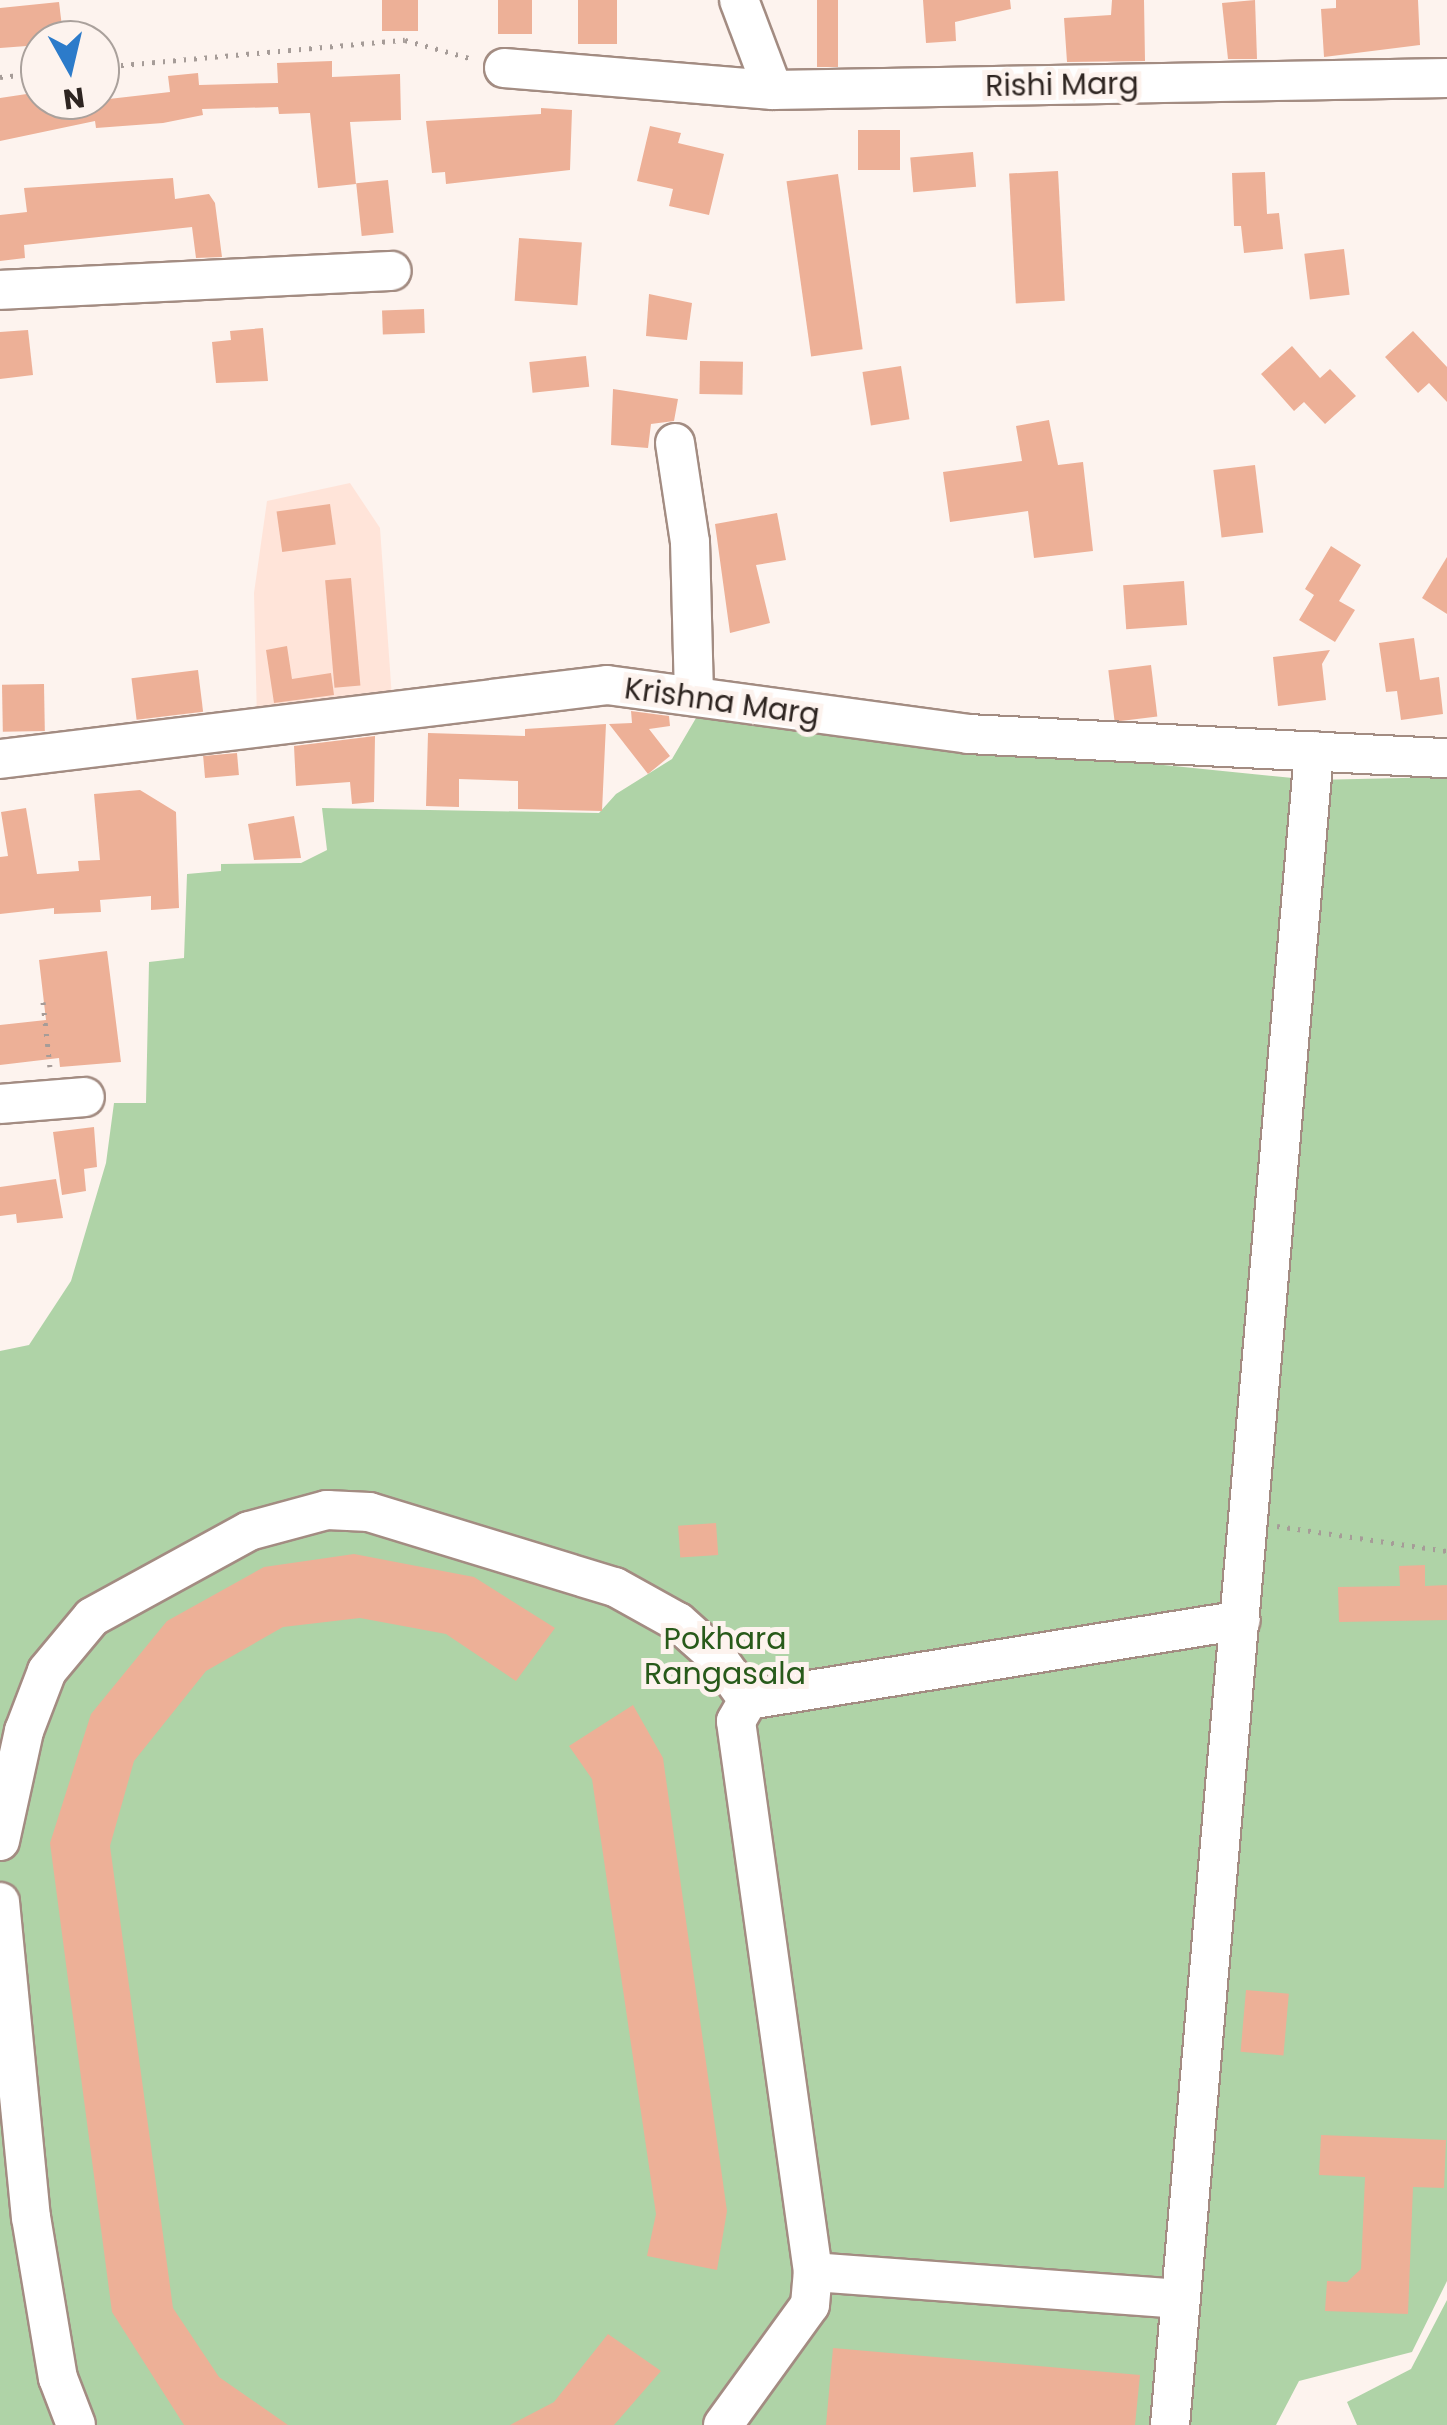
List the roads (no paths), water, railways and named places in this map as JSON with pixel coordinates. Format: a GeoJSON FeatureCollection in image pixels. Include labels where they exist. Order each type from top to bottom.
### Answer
{"type":"FeatureCollection","features":[{"type":"Feature","properties":{"kind":"street"},"geometry":{"type":"LineString","coordinates":[[738,0],[773,90]]}},
{"type":"Feature","properties":{"kind":"street","name":"Rishi Marg"},"geometry":{"type":"LineString","coordinates":[[504,68],[773,90],[1447,78]]}},
{"type":"Feature","properties":{"kind":"street"},"geometry":{"type":"LineString","coordinates":[[0,290],[392,271]]}},
{"type":"Feature","properties":{"kind":"street"},"geometry":{"type":"LineString","coordinates":[[675,443],[690,542],[694,695]]}},
{"type":"Feature","properties":{"kind":"street","name":"Krishna Marg"},"geometry":{"type":"LineString","coordinates":[[0,759],[607,685],[968,734],[1447,758]]}},
{"type":"Feature","properties":{"kind":"street"},"geometry":{"type":"LineString","coordinates":[[1170,2425],[1314,751]]}},
{"type":"Feature","properties":{"kind":"street"},"geometry":{"type":"LineString","coordinates":[[0,1104],[69,1098]]}},
{"type":"Feature","properties":{"kind":"street"},"geometry":{"type":"LineString","coordinates":[[0,1841],[24,1731],[47,1671],[92,1617],[249,1531],[326,1510],[369,1512],[616,1586],[678,1622],[717,1657],[748,1700]]}},
{"type":"Feature","properties":{"kind":"street"},"geometry":{"type":"LineString","coordinates":[[748,1700],[1240,1620]]}},
{"type":"Feature","properties":{"kind":"street"},"geometry":{"type":"LineString","coordinates":[[729,2421],[810,2305],[813,2272],[736,1721],[748,1700]]}},
{"type":"Feature","properties":{"kind":"street"},"geometry":{"type":"LineString","coordinates":[[0,1902],[31,2217],[58,2378],[76,2425]]}},
{"type":"Feature","properties":{"kind":"street"},"geometry":{"type":"LineString","coordinates":[[813,2272],[1180,2299]]}},
{"type":"Feature","properties":{"kind":"park label","name":"Pokhara Rangasala"},"geometry":{"type":"Point","coordinates":[725,1656]}}]}
